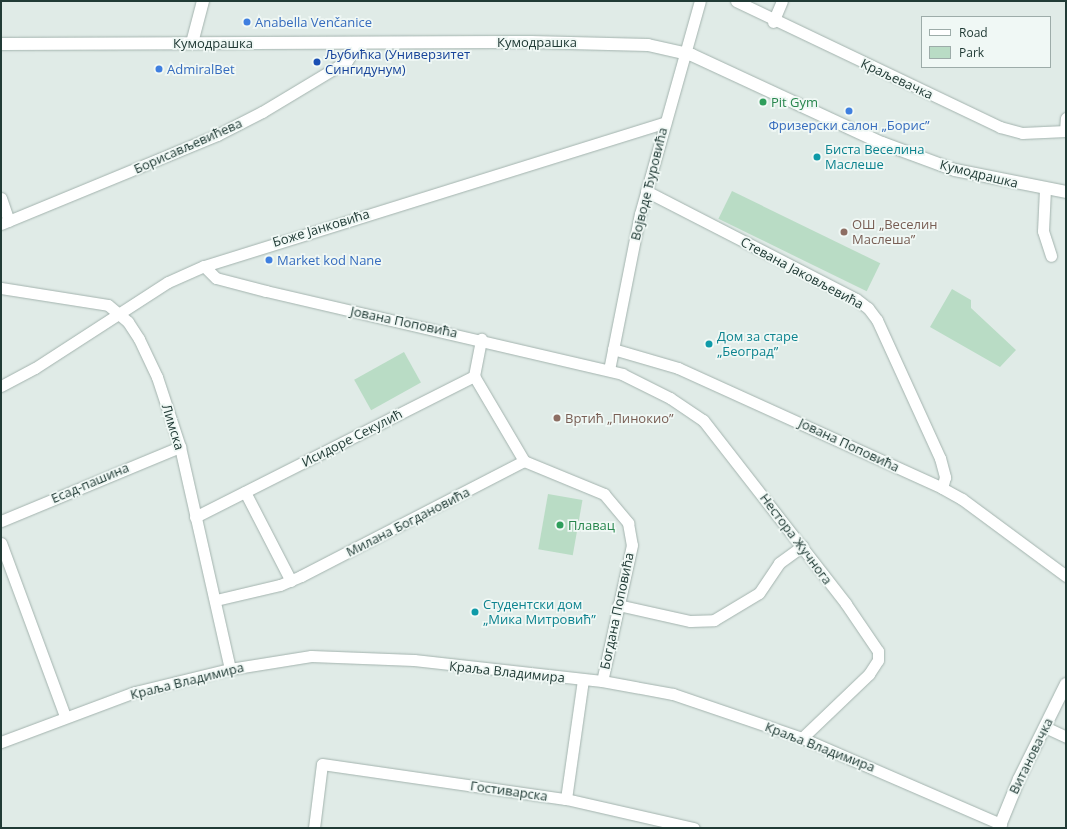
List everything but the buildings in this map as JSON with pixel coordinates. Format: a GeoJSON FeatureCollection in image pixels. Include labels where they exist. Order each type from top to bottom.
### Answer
{"type":"FeatureCollection","features":[{"type":"Feature","properties":{"kind":"street"},"geometry":{"type":"LineString","coordinates":[[192,42],[203,1]]}},
{"type":"Feature","properties":{"kind":"street","name":"Војводе Ђуровића"},"geometry":{"type":"LineString","coordinates":[[609,370],[646,191],[700,1]]}},
{"type":"Feature","properties":{"kind":"street","name":"Краљевачка"},"geometry":{"type":"LineString","coordinates":[[736,1],[773,22],[1000,127],[1022,133],[1065,131],[1066,118]]}},
{"type":"Feature","properties":{"kind":"street"},"geometry":{"type":"LineString","coordinates":[[773,22],[782,1]]}},
{"type":"Feature","properties":{"kind":"street","name":"Кумодрашка"},"geometry":{"type":"LineString","coordinates":[[1,44],[192,42],[634,43],[686,53],[916,156],[968,174],[1045,190],[1066,192]]}},
{"type":"Feature","properties":{"kind":"street","name":"Борисављевићева"},"geometry":{"type":"LineString","coordinates":[[5,223],[217,135],[262,112],[348,61],[359,43]]}},
{"type":"Feature","properties":{"kind":"street","name":"Боже Јанковића"},"geometry":{"type":"LineString","coordinates":[[1,386],[35,368],[118,312],[168,282],[204,266],[665,122]]}},
{"type":"Feature","properties":{"kind":"street"},"geometry":{"type":"LineString","coordinates":[[1045,190],[1043,231],[1051,256]]}},
{"type":"Feature","properties":{"kind":"street","name":"Стевана Јаковљевића"},"geometry":{"type":"LineString","coordinates":[[646,191],[856,298],[868,308],[877,320],[940,458],[945,477],[942,488]]}},
{"type":"Feature","properties":{"kind":"street"},"geometry":{"type":"LineString","coordinates":[[1,198],[5,223]]}},
{"type":"Feature","properties":{"kind":"street","name":"Јована Поповића"},"geometry":{"type":"LineString","coordinates":[[204,266],[216,278],[482,339],[609,370]]}},
{"type":"Feature","properties":{"kind":"street","name":"Лимска"},"geometry":{"type":"LineString","coordinates":[[1,288],[108,305],[118,312],[139,339],[151,362],[180,448],[195,517],[216,600],[230,669]]}},
{"type":"Feature","properties":{"kind":"street"},"geometry":{"type":"LineString","coordinates":[[482,339],[474,376],[524,461]]}},
{"type":"Feature","properties":{"kind":"street","name":"Јована Поповића"},"geometry":{"type":"LineString","coordinates":[[613,349],[685,372],[942,488],[962,499],[1066,576]]}},
{"type":"Feature","properties":{"kind":"street","name":"Нестора Жучнога"},"geometry":{"type":"LineString","coordinates":[[609,370],[670,398],[703,420],[846,604],[878,656],[869,674],[802,738]]}},
{"type":"Feature","properties":{"kind":"street","name":"Исидоре Секулић"},"geometry":{"type":"LineString","coordinates":[[195,517],[474,376]]}},
{"type":"Feature","properties":{"kind":"street","name":"Есад-пашина"},"geometry":{"type":"LineString","coordinates":[[1,521],[180,448]]}},
{"type":"Feature","properties":{"kind":"street","name":"Милана Богдановића"},"geometry":{"type":"LineString","coordinates":[[216,600],[291,581],[524,461]]}},
{"type":"Feature","properties":{"kind":"street","name":"Богдана Поповића"},"geometry":{"type":"LineString","coordinates":[[524,461],[604,494],[625,518],[632,546],[602,681]]}},
{"type":"Feature","properties":{"kind":"street"},"geometry":{"type":"LineString","coordinates":[[245,492],[291,581]]}},
{"type":"Feature","properties":{"kind":"street"},"geometry":{"type":"LineString","coordinates":[[1,543],[64,716]]}},
{"type":"Feature","properties":{"kind":"street"},"geometry":{"type":"LineString","coordinates":[[618,605],[690,621],[714,620],[759,593],[779,564],[802,546]]}},
{"type":"Feature","properties":{"kind":"street","name":"Краља Владимира"},"geometry":{"type":"LineString","coordinates":[[1,742],[64,716],[135,692],[230,669],[311,656],[350,656],[602,681],[673,694],[802,738],[1000,826]]}},
{"type":"Feature","properties":{"kind":"street","name":"Богдана Поповића"},"geometry":{"type":"LineString","coordinates":[[566,799],[583,680]]}},
{"type":"Feature","properties":{"kind":"street","name":"Витановачка"},"geometry":{"type":"LineString","coordinates":[[1000,826],[1066,684]]}},
{"type":"Feature","properties":{"kind":"street"},"geometry":{"type":"LineString","coordinates":[[1045,728],[1066,737]]}},
{"type":"Feature","properties":{"kind":"street","name":"Гостиварска"},"geometry":{"type":"LineString","coordinates":[[314,828],[322,764],[566,799],[694,828]]}},
{"type":"Feature","properties":{"kind":"green space"},"geometry":{"type":"Polygon","coordinates":[[[732,191],[880,263],[867,291],[718,219],[732,191]]]}},
{"type":"Feature","properties":{"kind":"green space"},"geometry":{"type":"Polygon","coordinates":[[[952,289],[971,300],[971,308],[1016,350],[1000,367],[930,327],[952,289]]]}},
{"type":"Feature","properties":{"kind":"green space"},"geometry":{"type":"Polygon","coordinates":[[[404,352],[421,383],[371,410],[354,380],[404,352]]]}},
{"type":"Feature","properties":{"kind":"green space","name":"Плавац"},"geometry":{"type":"Polygon","coordinates":[[[548,494],[582,500],[573,555],[538,549],[548,494]]]}},
{"type":"Feature","properties":{"kind":"place","name":"Anabella Venčanice"},"geometry":{"type":"Point","coordinates":[247,22]}},
{"type":"Feature","properties":{"kind":"place","name":"Љубићка (Универзитет Сингидунум)"},"geometry":{"type":"Point","coordinates":[317,62]}},
{"type":"Feature","properties":{"kind":"place","name":"AdmiralBet"},"geometry":{"type":"Point","coordinates":[159,69]}},
{"type":"Feature","properties":{"kind":"place","name":"Pit Gym"},"geometry":{"type":"Point","coordinates":[763,102]}},
{"type":"Feature","properties":{"kind":"place","name":"Фризерски салон „Борис”"},"geometry":{"type":"Point","coordinates":[849,111]}},
{"type":"Feature","properties":{"kind":"place","name":"Биста Веселина Маслеше"},"geometry":{"type":"Point","coordinates":[817,157]}},
{"type":"Feature","properties":{"kind":"place","name":"ОШ „Веселин Маслеша”"},"geometry":{"type":"Point","coordinates":[844,232]}},
{"type":"Feature","properties":{"kind":"place","name":"Market kod Nane"},"geometry":{"type":"Point","coordinates":[269,260]}},
{"type":"Feature","properties":{"kind":"place","name":"Дом за старе „Београд”"},"geometry":{"type":"Point","coordinates":[709,344]}},
{"type":"Feature","properties":{"kind":"place","name":"Вртић „Пинокио”"},"geometry":{"type":"Point","coordinates":[557,418]}},
{"type":"Feature","properties":{"kind":"place","name":"Плавац"},"geometry":{"type":"Point","coordinates":[560,525]}},
{"type":"Feature","properties":{"kind":"place","name":"Студентски дом „Мика Митровић”"},"geometry":{"type":"Point","coordinates":[475,612]}}]}
